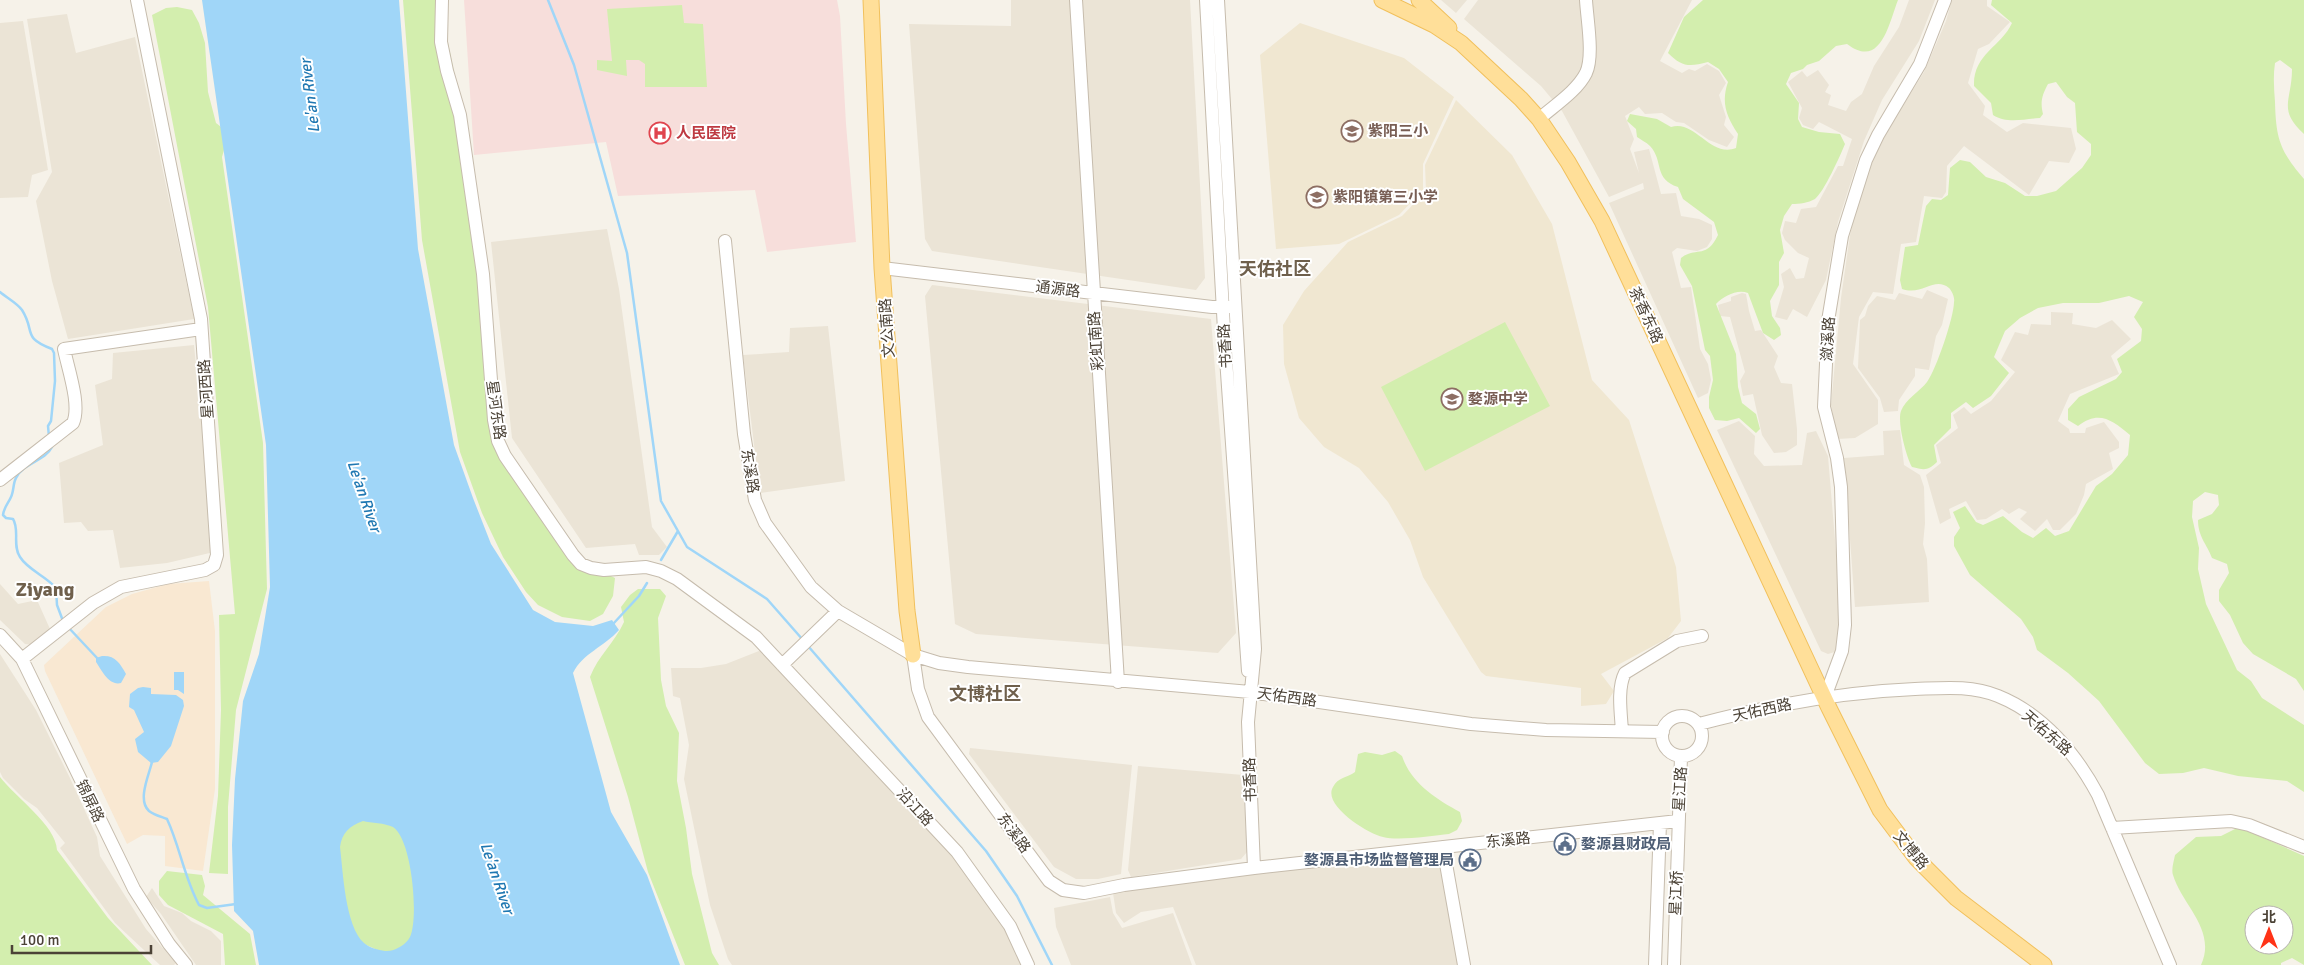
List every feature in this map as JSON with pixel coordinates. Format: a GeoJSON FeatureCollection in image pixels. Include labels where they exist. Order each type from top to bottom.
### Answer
{"type":"FeatureCollection","features":[{"type":"Feature","properties":{"kind":"main road","name":"文公南路"},"geometry":{"type":"LineString","coordinates":[[871,0],[882,268],[906,611],[913,655]]}},
{"type":"Feature","properties":{"kind":"main road","name":"茶香东路"},"geometry":{"type":"LineString","coordinates":[[1382,0],[1434,25],[1461,43],[1540,119],[1568,162],[1602,221],[1825,697]]}},
{"type":"Feature","properties":{"kind":"main road"},"geometry":{"type":"LineString","coordinates":[[1419,0],[1448,26],[1461,43]]}},
{"type":"Feature","properties":{"kind":"main road","name":"文博路"},"geometry":{"type":"LineString","coordinates":[[1825,697],[1880,810],[1900,838],[1956,898],[1980,919],[2044,965]]}},
{"type":"Feature","properties":{"kind":"street","name":"星河西路"},"geometry":{"type":"LineString","coordinates":[[22,659],[107,594],[121,587],[189,574],[205,570],[214,565],[218,543],[201,329],[137,0]]}},
{"type":"Feature","properties":{"kind":"street","name":"星河东路"},"geometry":{"type":"LineString","coordinates":[[442,0],[442,42],[447,71],[460,115],[483,274],[494,420],[498,440],[505,456],[573,555],[582,564],[604,570],[646,567],[661,571],[677,579],[756,637],[782,665]]}},
{"type":"Feature","properties":{"kind":"street","name":"彩虹南路"},"geometry":{"type":"LineString","coordinates":[[1076,0],[1118,682]]}},
{"type":"Feature","properties":{"kind":"street","name":"书香路"},"geometry":{"type":"LineString","coordinates":[[1206,0],[1229,307]]}},
{"type":"Feature","properties":{"kind":"street","name":"书香路"},"geometry":{"type":"LineString","coordinates":[[1218,0],[1242,609],[1250,692],[1248,722],[1254,868]]}},
{"type":"Feature","properties":{"kind":"street"},"geometry":{"type":"LineString","coordinates":[[1540,119],[1573,89],[1587,71],[1589,60],[1586,0]]}},
{"type":"Feature","properties":{"kind":"street","name":"潋溪路"},"geometry":{"type":"LineString","coordinates":[[1825,697],[1842,651],[1845,625],[1841,487],[1837,458],[1824,407],[1828,321],[1842,236],[1866,160],[1920,64],[1945,0]]}},
{"type":"Feature","properties":{"kind":"street","name":"东溪路"},"geometry":{"type":"LineString","coordinates":[[726,242],[744,434],[754,500],[765,523],[811,587],[838,611],[913,655],[918,689],[928,717],[1049,881],[1063,890],[1084,893],[1124,885],[1254,868],[1678,820]]}},
{"type":"Feature","properties":{"kind":"street","name":"通源路"},"geometry":{"type":"LineString","coordinates":[[882,268],[1229,307]]}},
{"type":"Feature","properties":{"kind":"street"},"geometry":{"type":"LineString","coordinates":[[0,480],[73,423],[76,416],[76,406],[64,350],[201,329]]}},
{"type":"Feature","properties":{"kind":"street"},"geometry":{"type":"LineString","coordinates":[[782,665],[838,611]]}},
{"type":"Feature","properties":{"kind":"street","name":"锦屏路"},"geometry":{"type":"LineString","coordinates":[[0,635],[22,659],[134,889],[169,944],[186,965]]}},
{"type":"Feature","properties":{"kind":"street"},"geometry":{"type":"LineString","coordinates":[[1622,731],[1622,678],[1625,673],[1677,641],[1702,636]]}},
{"type":"Feature","properties":{"kind":"street","name":"天佑西路"},"geometry":{"type":"LineString","coordinates":[[913,655],[939,663],[968,667],[1118,682],[1250,692],[1471,724],[1546,730],[1662,732]]}},
{"type":"Feature","properties":{"kind":"street","name":"沿江路"},"geometry":{"type":"LineString","coordinates":[[782,665],[958,852],[1010,926],[1028,965]]}},
{"type":"Feature","properties":{"kind":"street","name":"天佑东路"},"geometry":{"type":"LineString","coordinates":[[1825,697],[1867,691],[1957,688],[1976,690],[1999,696],[2038,721],[2066,746],[2085,772],[2112,828],[2170,965]]}},
{"type":"Feature","properties":{"kind":"street","name":"天佑西路"},"geometry":{"type":"LineString","coordinates":[[1699,724],[1735,714],[1825,697]]}},
{"type":"Feature","properties":{"kind":"street"},"geometry":{"type":"LineString","coordinates":[[1678,716],[1690,718],[1699,724],[1703,737],[1699,749],[1688,756],[1682,757],[1670,753],[1662,738],[1662,732],[1668,722],[1678,716]]}},
{"type":"Feature","properties":{"kind":"street","name":"星江路"},"geometry":{"type":"LineString","coordinates":[[1678,820],[1682,757]]}},
{"type":"Feature","properties":{"kind":"street","name":"星江桥"},"geometry":{"type":"LineString","coordinates":[[1674,965],[1678,820]]}},
{"type":"Feature","properties":{"kind":"street"},"geometry":{"type":"LineString","coordinates":[[2112,828],[2231,821],[2249,825],[2304,847]]}},
{"type":"Feature","properties":{"kind":"street"},"geometry":{"type":"LineString","coordinates":[[1655,965],[1660,823]]}},
{"type":"Feature","properties":{"kind":"street"},"geometry":{"type":"LineString","coordinates":[[1444,847],[1464,965]]}},
{"type":"Feature","properties":{"kind":"shaded area","name":"人民医院"},"geometry":{"type":"Polygon","coordinates":[[[464,0],[837,0],[840,16],[846,124],[856,242],[767,252],[755,190],[618,196],[606,142],[474,155],[464,0]]]}},
{"type":"Feature","properties":{"kind":"shaded area"},"geometry":{"type":"Polygon","coordinates":[[[1011,0],[1190,0],[1205,278],[1196,290],[932,251],[925,239],[909,24],[1011,26],[1011,0]]]}},
{"type":"Feature","properties":{"kind":"shaded area"},"geometry":{"type":"Polygon","coordinates":[[[1441,0],[1467,0],[1456,13],[1441,0]]]}},
{"type":"Feature","properties":{"kind":"shaded area"},"geometry":{"type":"Polygon","coordinates":[[[1478,0],[1692,0],[1660,61],[1682,73],[1689,69],[1695,71],[1707,64],[1719,71],[1726,83],[1719,95],[1726,117],[1724,125],[1734,137],[1727,147],[1709,140],[1684,123],[1676,122],[1662,113],[1645,114],[1639,107],[1625,116],[1634,139],[1630,149],[1639,173],[1634,152],[1649,149],[1661,194],[1676,193],[1681,216],[1699,219],[1712,225],[1712,239],[1707,247],[1697,251],[1677,248],[1672,252],[1681,288],[1691,287],[1700,349],[1708,364],[1711,380],[1708,393],[1698,398],[1609,203],[1644,189],[1643,183],[1609,197],[1562,111],[1541,86],[1464,19],[1478,0]]]}},
{"type":"Feature","properties":{"kind":"shaded area"},"geometry":{"type":"Polygon","coordinates":[[[1909,0],[1935,0],[1919,41],[1882,100],[1864,141],[1838,222],[1826,280],[1807,317],[1793,309],[1787,320],[1775,317],[1784,287],[1781,274],[1790,268],[1796,279],[1804,278],[1809,258],[1798,253],[1785,240],[1782,233],[1785,221],[1796,223],[1801,209],[1816,207],[1838,166],[1843,166],[1852,139],[1819,122],[1813,129],[1803,125],[1799,118],[1802,108],[1788,82],[1802,71],[1807,77],[1818,70],[1829,85],[1825,92],[1831,95],[1828,105],[1846,111],[1851,102],[1862,94],[1874,66],[1899,27],[1909,0]]]}},
{"type":"Feature","properties":{"kind":"shaded area"},"geometry":{"type":"Polygon","coordinates":[[[1952,0],[1987,0],[1987,6],[2010,22],[1989,44],[1978,49],[1968,83],[1985,106],[1983,115],[2007,132],[2023,123],[2071,128],[2076,149],[2069,163],[2049,161],[2029,195],[1964,146],[1947,166],[1946,192],[1942,198],[1924,196],[1916,242],[1901,244],[1893,294],[1873,292],[1859,317],[1853,364],[1878,400],[1878,424],[1855,438],[1837,439],[1831,405],[1841,298],[1850,235],[1861,189],[1877,147],[1924,72],[1946,21],[1952,0]]]}},
{"type":"Feature","properties":{"kind":"shaded area"},"geometry":{"type":"Polygon","coordinates":[[[67,14],[76,53],[135,37],[194,319],[68,339],[52,281],[36,201],[52,172],[27,19],[67,14]]]}},
{"type":"Feature","properties":{"kind":"shaded area"},"geometry":{"type":"Polygon","coordinates":[[[23,21],[48,170],[32,175],[28,197],[0,198],[0,23],[23,21]]]}},
{"type":"Feature","properties":{"kind":"shaded area","name":"紫阳三小"},"geometry":{"type":"Polygon","coordinates":[[[1300,23],[1404,58],[1454,97],[1423,164],[1423,190],[1399,215],[1339,244],[1276,249],[1260,55],[1300,23]]]}},
{"type":"Feature","properties":{"kind":"shaded area","name":"婺源中学"},"geometry":{"type":"Polygon","coordinates":[[[1456,100],[1512,155],[1552,224],[1592,380],[1629,420],[1676,567],[1681,621],[1668,638],[1601,674],[1614,691],[1606,704],[1581,706],[1581,688],[1486,676],[1481,672],[1423,577],[1410,540],[1388,502],[1359,468],[1324,447],[1299,418],[1284,364],[1283,325],[1304,291],[1348,242],[1402,216],[1426,191],[1425,165],[1456,100]]]}},
{"type":"Feature","properties":{"kind":"shaded area"},"geometry":{"type":"Polygon","coordinates":[[[607,229],[619,289],[652,527],[667,547],[659,555],[639,555],[635,544],[586,548],[512,438],[491,242],[607,229]]]}},
{"type":"Feature","properties":{"kind":"shaded area"},"geometry":{"type":"Polygon","coordinates":[[[932,285],[1211,319],[1236,633],[1218,653],[976,634],[955,624],[925,296],[932,285]]]}},
{"type":"Feature","properties":{"kind":"shaded area"},"geometry":{"type":"Polygon","coordinates":[[[1927,290],[1948,299],[1942,325],[1936,336],[1929,370],[1915,368],[1915,376],[1899,400],[1898,411],[1884,412],[1880,398],[1858,368],[1860,320],[1865,316],[1868,306],[1877,296],[1895,300],[1899,293],[1922,299],[1927,290]]]}},
{"type":"Feature","properties":{"kind":"shaded area"},"geometry":{"type":"Polygon","coordinates":[[[1742,293],[1746,294],[1755,331],[1761,330],[1778,356],[1774,367],[1781,383],[1792,384],[1797,445],[1786,452],[1774,453],[1762,435],[1753,394],[1743,396],[1740,381],[1745,372],[1730,317],[1720,316],[1718,305],[1731,301],[1731,297],[1742,293]]]}},
{"type":"Feature","properties":{"kind":"shaded area"},"geometry":{"type":"Polygon","coordinates":[[[2051,312],[2073,313],[2072,324],[2096,328],[2112,320],[2131,339],[2111,356],[2119,374],[2070,394],[2058,421],[2069,429],[2070,433],[2085,433],[2086,428],[2104,422],[2119,442],[2119,448],[2109,453],[2113,469],[2086,484],[2084,495],[2076,514],[2060,530],[2053,530],[2047,519],[2035,531],[2020,519],[2027,512],[2019,508],[2009,514],[2002,509],[1986,519],[1977,520],[1966,501],[1949,509],[1951,518],[1940,524],[1926,475],[1941,463],[1936,445],[1958,428],[1953,415],[1964,407],[1971,414],[1991,401],[2015,372],[2001,360],[2015,332],[2028,335],[2031,324],[2051,325],[2051,312]]]}},
{"type":"Feature","properties":{"kind":"shaded area"},"geometry":{"type":"Polygon","coordinates":[[[828,326],[845,481],[760,493],[743,355],[789,352],[790,328],[828,326]]]}},
{"type":"Feature","properties":{"kind":"shaded area"},"geometry":{"type":"Polygon","coordinates":[[[194,345],[214,552],[167,563],[120,568],[113,530],[88,531],[81,522],[64,523],[59,463],[103,445],[95,385],[112,379],[113,353],[194,345]]]}},
{"type":"Feature","properties":{"kind":"shaded area"},"geometry":{"type":"Polygon","coordinates":[[[1739,421],[1755,436],[1754,454],[1764,466],[1802,465],[1807,433],[1816,431],[1828,456],[1843,636],[1838,651],[1828,654],[1821,651],[1717,430],[1739,421]]]}},
{"type":"Feature","properties":{"kind":"shaded area"},"geometry":{"type":"Polygon","coordinates":[[[1900,430],[1904,465],[1920,475],[1924,487],[1925,523],[1923,544],[1927,559],[1929,602],[1855,607],[1844,458],[1884,455],[1883,431],[1900,430]]]}},
{"type":"Feature","properties":{"kind":"shaded area"},"geometry":{"type":"Polygon","coordinates":[[[209,581],[215,631],[215,789],[203,871],[165,866],[165,836],[143,835],[127,844],[45,671],[44,665],[106,607],[132,594],[168,584],[209,581]]]}},
{"type":"Feature","properties":{"kind":"shaded area"},"geometry":{"type":"Polygon","coordinates":[[[0,584],[18,604],[37,600],[50,629],[33,645],[25,644],[0,620],[0,584]]]}},
{"type":"Feature","properties":{"kind":"shaded area"},"geometry":{"type":"Polygon","coordinates":[[[764,649],[956,859],[1007,931],[1022,965],[732,965],[728,959],[710,905],[684,779],[689,745],[680,698],[673,696],[671,668],[701,668],[726,664],[764,649]]]}},
{"type":"Feature","properties":{"kind":"shaded area"},"geometry":{"type":"Polygon","coordinates":[[[0,654],[36,710],[69,776],[97,837],[100,856],[146,929],[176,963],[174,965],[160,965],[115,923],[60,848],[65,843],[37,808],[24,799],[3,778],[0,772],[0,654]]]}},
{"type":"Feature","properties":{"kind":"shaded area"},"geometry":{"type":"Polygon","coordinates":[[[970,748],[1132,765],[1121,874],[1098,879],[1076,879],[1054,867],[969,754],[970,748]]]}},
{"type":"Feature","properties":{"kind":"shaded area"},"geometry":{"type":"Polygon","coordinates":[[[1138,766],[1243,775],[1247,852],[1241,859],[1131,877],[1128,870],[1138,766]]]}},
{"type":"Feature","properties":{"kind":"shaded area"},"geometry":{"type":"Polygon","coordinates":[[[1441,853],[1461,965],[1196,965],[1173,907],[1141,912],[1124,923],[1116,913],[1113,893],[1254,873],[1441,853]]]}},
{"type":"Feature","properties":{"kind":"shaded area"},"geometry":{"type":"Polygon","coordinates":[[[152,888],[164,906],[182,913],[191,921],[211,931],[221,941],[221,965],[196,965],[161,914],[146,897],[152,888]]]}},
{"type":"Feature","properties":{"kind":"shaded area"},"geometry":{"type":"Polygon","coordinates":[[[1110,897],[1113,913],[1122,928],[1173,913],[1192,965],[1071,965],[1056,927],[1054,908],[1110,897]]]}},
{"type":"Feature","properties":{"kind":"green space"},"geometry":{"type":"Polygon","coordinates":[[[403,0],[439,0],[467,134],[496,441],[572,557],[615,578],[613,596],[603,614],[590,621],[562,617],[538,605],[526,592],[503,557],[482,513],[460,452],[422,240],[403,0]]]}},
{"type":"Feature","properties":{"kind":"green space"},"geometry":{"type":"Polygon","coordinates":[[[1703,0],[1898,0],[1887,31],[1876,48],[1868,51],[1859,51],[1847,44],[1836,46],[1819,61],[1791,73],[1786,84],[1799,103],[1798,119],[1802,127],[1819,132],[1840,134],[1845,144],[1832,173],[1819,195],[1810,201],[1792,204],[1784,216],[1780,230],[1784,253],[1779,262],[1779,285],[1770,301],[1772,316],[1780,328],[1781,335],[1774,340],[1763,333],[1748,293],[1739,292],[1731,294],[1716,304],[1736,354],[1738,387],[1742,403],[1756,414],[1760,429],[1756,433],[1739,418],[1727,421],[1715,420],[1709,408],[1709,397],[1713,380],[1710,356],[1705,350],[1692,286],[1680,265],[1681,258],[1691,253],[1705,250],[1714,243],[1718,235],[1714,222],[1683,199],[1678,187],[1670,184],[1665,179],[1654,152],[1637,137],[1636,129],[1627,121],[1630,114],[1657,119],[1671,127],[1680,126],[1688,128],[1718,148],[1727,150],[1736,148],[1738,134],[1730,121],[1725,102],[1728,82],[1719,69],[1708,62],[1686,65],[1677,61],[1668,53],[1684,17],[1703,0]]]}},
{"type":"Feature","properties":{"kind":"green space"},"geometry":{"type":"Polygon","coordinates":[[[1992,0],[2304,0],[2304,134],[2291,118],[2288,111],[2292,69],[2280,60],[2275,63],[2274,78],[2278,135],[2289,160],[2304,179],[2304,691],[2296,679],[2253,654],[2243,643],[2230,615],[2219,601],[2219,590],[2229,573],[2227,564],[2212,558],[2198,526],[2198,520],[2212,514],[2219,505],[2218,495],[2205,492],[2193,501],[2192,517],[2199,548],[2198,569],[2206,604],[2237,670],[2251,681],[2262,698],[2304,725],[2304,792],[2287,781],[2238,776],[2204,768],[2183,773],[2159,774],[2145,763],[2099,701],[2068,673],[2037,650],[2033,637],[2021,619],[1970,575],[1954,546],[1954,537],[1960,528],[1953,512],[1965,506],[1976,522],[1983,525],[2003,516],[2022,532],[2033,538],[2046,528],[2055,536],[2069,531],[2096,486],[2112,474],[2128,455],[2130,435],[2111,421],[2105,419],[2092,419],[2078,426],[2068,420],[2068,409],[2079,397],[2116,379],[2122,372],[2117,359],[2141,341],[2142,329],[2134,317],[2143,302],[2129,296],[2099,303],[2063,303],[2038,308],[2020,318],[2005,331],[1994,357],[2009,373],[1991,396],[1973,408],[1966,402],[1951,413],[1951,428],[1934,445],[1937,462],[1934,465],[1926,469],[1920,469],[1912,467],[1910,462],[1901,431],[1901,411],[1931,376],[1948,331],[1954,300],[1950,289],[1944,285],[1938,284],[1916,290],[1902,289],[1900,280],[1905,247],[1918,245],[1926,206],[1932,199],[1941,200],[1948,195],[1950,168],[1960,160],[1970,162],[1986,177],[2005,183],[2025,196],[2037,196],[2056,191],[2082,168],[2091,155],[2091,144],[2077,132],[2075,103],[2067,97],[2056,82],[2048,84],[2044,92],[2042,99],[2043,114],[2040,118],[2016,120],[1998,118],[1993,115],[1991,103],[1974,86],[1978,66],[2012,23],[1991,5],[1992,0]]]}},
{"type":"Feature","properties":{"kind":"green space"},"geometry":{"type":"Polygon","coordinates":[[[682,5],[684,23],[703,24],[707,87],[645,87],[645,64],[639,60],[626,60],[627,76],[597,70],[597,60],[612,61],[607,9],[682,5]]]}},
{"type":"Feature","properties":{"kind":"green space"},"geometry":{"type":"Polygon","coordinates":[[[177,7],[192,10],[199,23],[205,43],[208,92],[216,123],[225,130],[226,143],[222,157],[263,443],[267,589],[236,710],[228,807],[228,874],[209,873],[218,796],[221,710],[219,615],[235,614],[208,307],[152,15],[166,8],[177,7]]]}},
{"type":"Feature","properties":{"kind":"green space"},"geometry":{"type":"Polygon","coordinates":[[[1505,322],[1550,406],[1425,471],[1381,387],[1505,322]]]}},
{"type":"Feature","properties":{"kind":"green space"},"geometry":{"type":"Polygon","coordinates":[[[638,589],[660,589],[666,596],[658,618],[661,680],[666,706],[679,733],[677,781],[692,874],[712,953],[719,965],[685,965],[648,872],[628,797],[590,677],[597,662],[624,622],[621,607],[630,595],[638,589]]]}},
{"type":"Feature","properties":{"kind":"green space"},"geometry":{"type":"Polygon","coordinates":[[[1395,751],[1402,756],[1411,774],[1425,789],[1442,802],[1460,812],[1462,821],[1457,830],[1449,834],[1425,837],[1383,837],[1358,825],[1340,810],[1331,794],[1333,787],[1340,779],[1355,772],[1358,754],[1365,752],[1382,755],[1395,751]]]}},
{"type":"Feature","properties":{"kind":"green space"},"geometry":{"type":"Polygon","coordinates":[[[0,777],[42,821],[50,831],[57,850],[108,918],[152,965],[0,965],[0,777]]]}},
{"type":"Feature","properties":{"kind":"green space"},"geometry":{"type":"Polygon","coordinates":[[[392,805],[424,902],[411,965],[238,888],[238,858],[392,805]]]}},
{"type":"Feature","properties":{"kind":"green space"},"geometry":{"type":"Polygon","coordinates":[[[2239,827],[2304,856],[2304,965],[2292,958],[2281,963],[2281,965],[2201,965],[2205,952],[2205,940],[2202,929],[2177,886],[2172,873],[2175,855],[2196,837],[2221,836],[2239,827]]]}},
{"type":"Feature","properties":{"kind":"green space"},"geometry":{"type":"Polygon","coordinates":[[[167,871],[202,875],[205,886],[203,895],[250,934],[256,965],[225,965],[223,934],[168,905],[159,895],[159,881],[167,871]]]}},
{"type":"Feature","properties":{"kind":"water","name":"Le'an River"},"geometry":{"type":"Polygon","coordinates":[[[202,0],[399,0],[418,249],[454,445],[491,544],[533,610],[555,622],[593,626],[612,620],[619,630],[582,660],[573,673],[611,812],[647,875],[680,965],[259,965],[253,931],[234,911],[232,845],[235,779],[243,701],[259,654],[270,587],[266,445],[202,0]],[[363,821],[350,828],[344,834],[341,842],[346,898],[353,924],[364,943],[385,951],[392,950],[403,945],[408,940],[413,927],[414,897],[409,862],[400,834],[393,827],[363,821]]]}},
{"type":"Feature","properties":{"kind":"water"},"geometry":{"type":"Polygon","coordinates":[[[102,656],[114,658],[122,666],[126,674],[121,683],[109,680],[103,673],[96,662],[96,658],[102,656]]]}},
{"type":"Feature","properties":{"kind":"water"},"geometry":{"type":"Polygon","coordinates":[[[174,672],[184,672],[184,694],[174,690],[174,672]]]}},
{"type":"Feature","properties":{"kind":"water"},"geometry":{"type":"Polygon","coordinates":[[[143,687],[151,688],[151,694],[176,695],[183,700],[184,706],[171,746],[158,762],[151,763],[138,752],[135,739],[144,732],[134,710],[129,707],[130,694],[143,687]]]}},
{"type":"Feature","properties":{"kind":"waterway"},"geometry":{"type":"LineString","coordinates":[[548,0],[574,65],[627,253],[661,501],[687,547],[767,599],[803,640]]}},
{"type":"Feature","properties":{"kind":"waterway"},"geometry":{"type":"LineString","coordinates":[[0,292],[22,310],[36,341],[52,349],[54,353],[55,381],[51,421],[48,426],[49,437]]}},
{"type":"Feature","properties":{"kind":"waterway"},"geometry":{"type":"LineString","coordinates":[[52,447],[44,456],[19,473],[3,515],[6,518],[13,519],[15,523],[17,548],[23,562],[56,588],[57,605],[63,621]]}},
{"type":"Feature","properties":{"kind":"waterway"},"geometry":{"type":"LineString","coordinates":[[661,560],[678,531]]}},
{"type":"Feature","properties":{"kind":"waterway"},"geometry":{"type":"LineString","coordinates":[[613,624],[639,596],[647,583]]}},
{"type":"Feature","properties":{"kind":"waterway"},"geometry":{"type":"LineString","coordinates":[[68,627],[98,659]]}},
{"type":"Feature","properties":{"kind":"waterway"},"geometry":{"type":"LineString","coordinates":[[808,646],[986,851],[1017,896],[1052,965]]}},
{"type":"Feature","properties":{"kind":"waterway"},"geometry":{"type":"LineString","coordinates":[[152,762],[145,787],[144,801],[149,811],[167,819],[199,905],[207,908],[236,904]]}},
{"type":"Feature","properties":{"kind":"place","name":"紫阳三小"},"geometry":{"type":"Point","coordinates":[1352,131]}},
{"type":"Feature","properties":{"kind":"place","name":"人民医院"},"geometry":{"type":"Point","coordinates":[660,133]}},
{"type":"Feature","properties":{"kind":"place","name":"紫阳镇第三小学"},"geometry":{"type":"Point","coordinates":[1317,197]}},
{"type":"Feature","properties":{"kind":"place","name":"婺源中学"},"geometry":{"type":"Point","coordinates":[1452,399]}},
{"type":"Feature","properties":{"kind":"place","name":"婺源县财政局"},"geometry":{"type":"Point","coordinates":[1565,844]}},
{"type":"Feature","properties":{"kind":"place","name":"婺源县市场监督管理局"},"geometry":{"type":"Point","coordinates":[1470,860]}},
{"type":"Feature","properties":{"kind":"district","name":"天佑社区"},"geometry":{"type":"Point","coordinates":[1275,269]}},
{"type":"Feature","properties":{"kind":"district","name":"Ziyang"},"geometry":{"type":"Point","coordinates":[45,589]}},
{"type":"Feature","properties":{"kind":"district","name":"文博社区"},"geometry":{"type":"Point","coordinates":[985,694]}}]}
